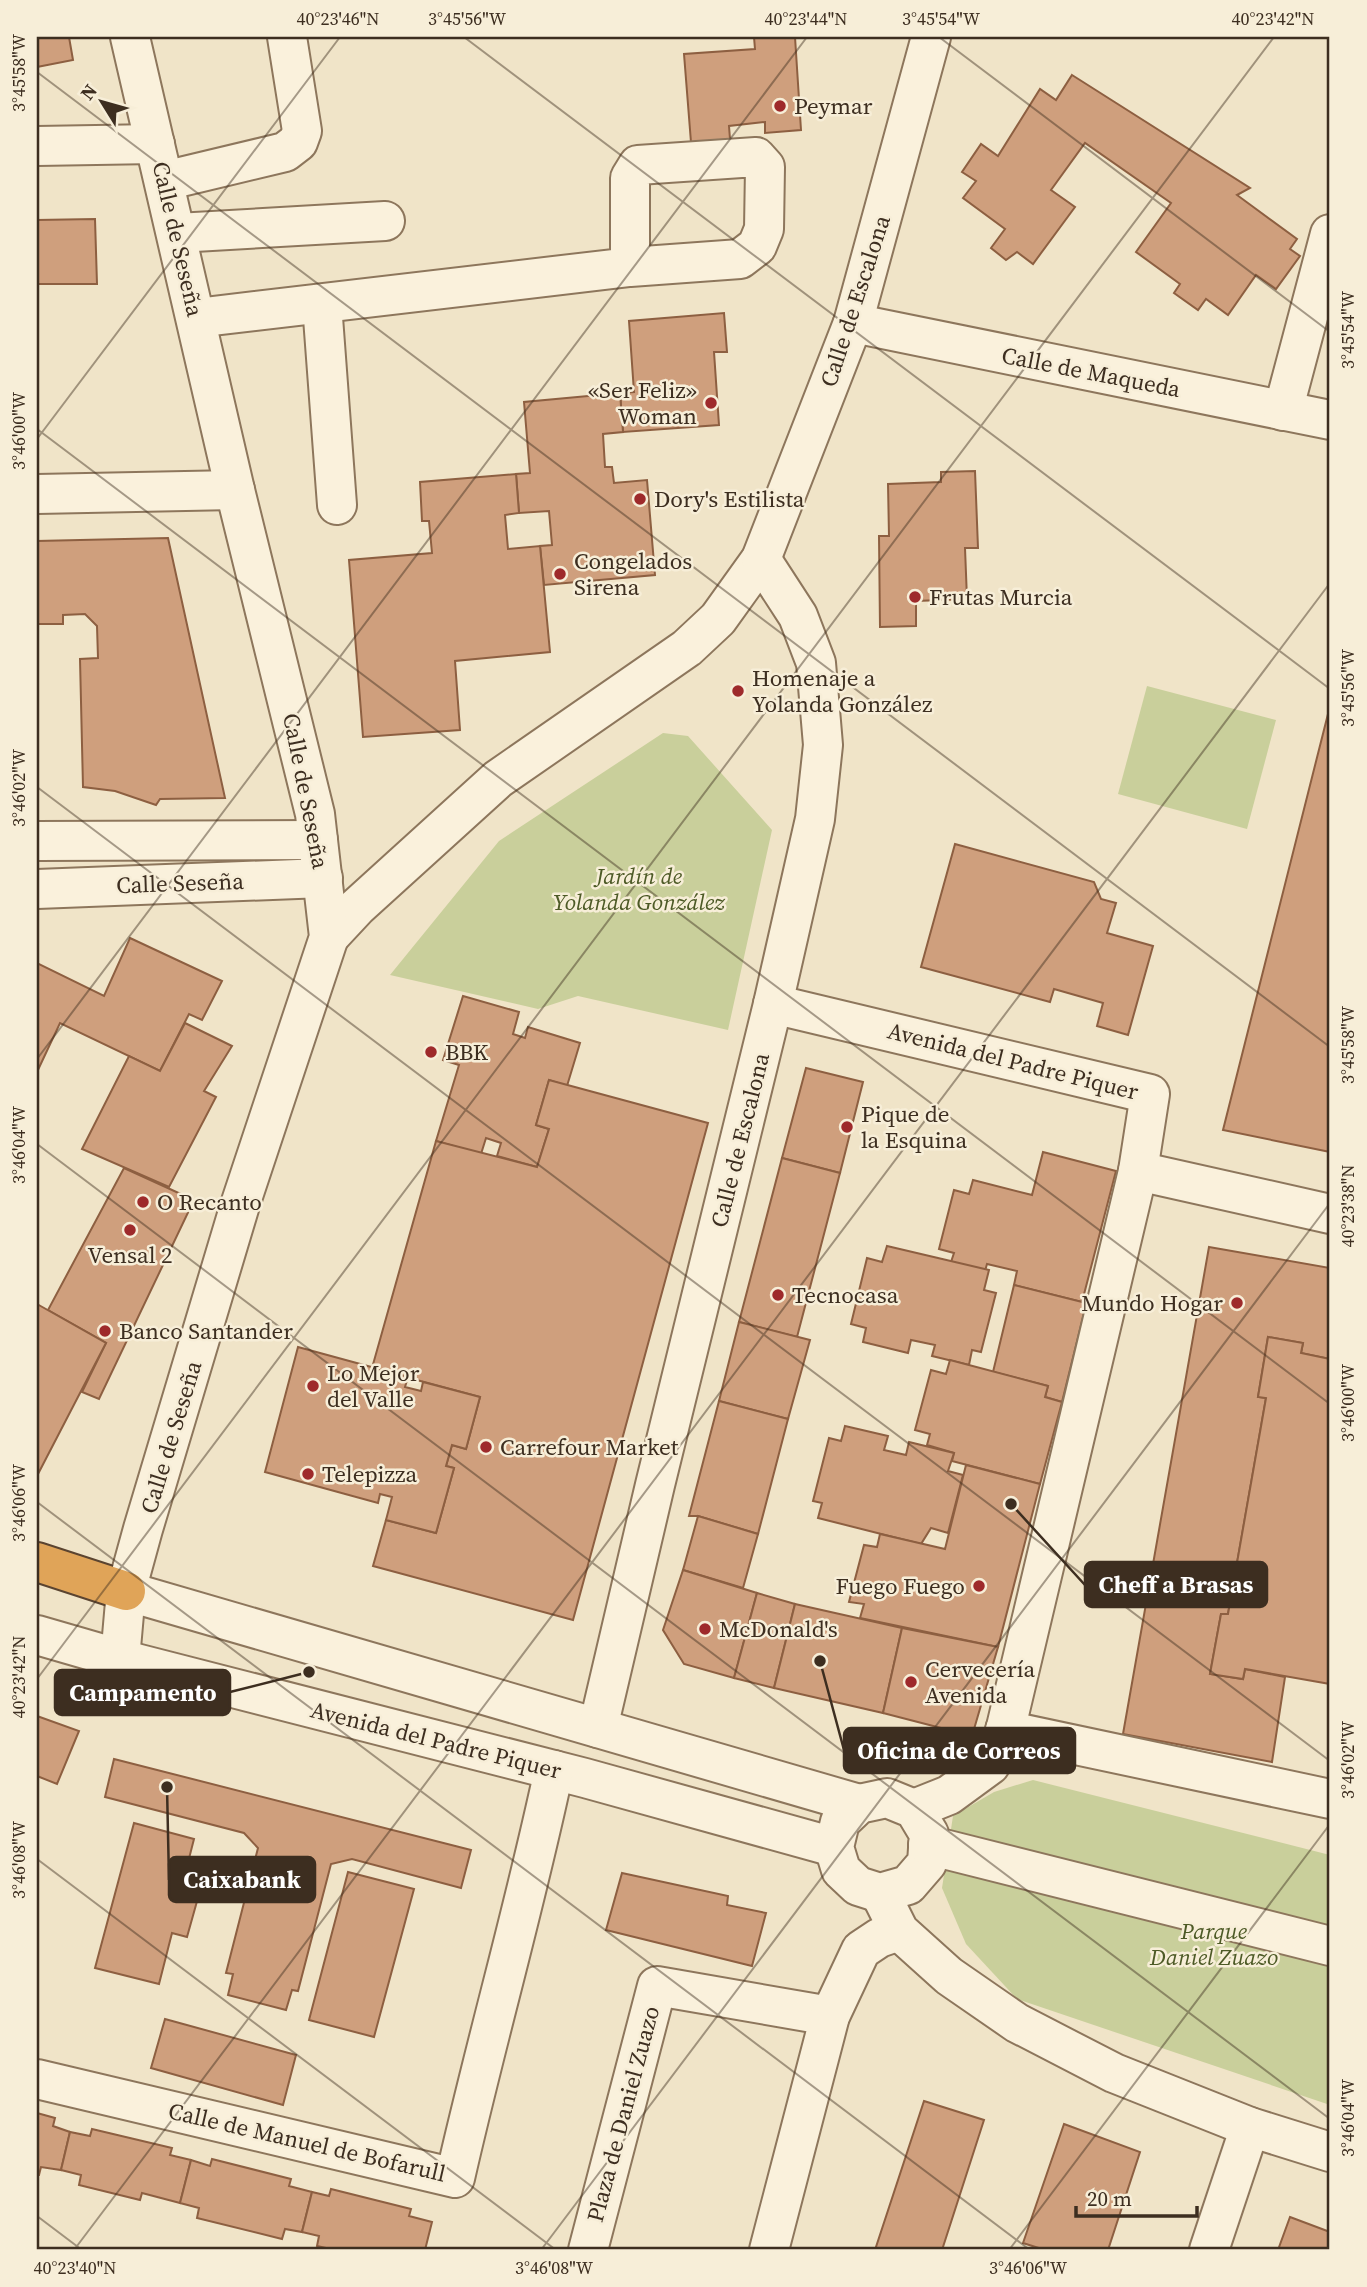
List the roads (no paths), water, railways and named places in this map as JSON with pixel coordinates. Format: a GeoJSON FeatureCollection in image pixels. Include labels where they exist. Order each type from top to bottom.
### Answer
{"type":"FeatureCollection","features":[{"type":"Feature","properties":{"kind":"highway"},"geometry":{"type":"LineString","coordinates":[[37,1562],[126,1591]]}},
{"type":"Feature","properties":{"kind":"street","name":"Calle de Seseña"},"geometry":{"type":"LineString","coordinates":[[120,1659],[126,1591],[240,1205],[329,937],[312,802],[235,490],[130,37]]}},
{"type":"Feature","properties":{"kind":"street"},"geometry":{"type":"LineString","coordinates":[[164,181],[285,152],[298,142],[302,131],[287,37]]}},
{"type":"Feature","properties":{"kind":"street","name":"Calle de Escalona"},"geometry":{"type":"LineString","coordinates":[[329,937],[357,907],[498,779],[687,648],[718,619],[761,559],[853,323],[932,37]]}},
{"type":"Feature","properties":{"kind":"street"},"geometry":{"type":"LineString","coordinates":[[37,146],[155,144]]}},
{"type":"Feature","properties":{"kind":"street"},"geometry":{"type":"LineString","coordinates":[[177,233],[385,221]]}},
{"type":"Feature","properties":{"kind":"street"},"geometry":{"type":"LineString","coordinates":[[1283,411],[1330,234]]}},
{"type":"Feature","properties":{"kind":"street"},"geometry":{"type":"LineString","coordinates":[[197,318],[630,267]]}},
{"type":"Feature","properties":{"kind":"street"},"geometry":{"type":"LineString","coordinates":[[322,303],[337,505]]}},
{"type":"Feature","properties":{"kind":"street","name":"Calle de Maqueda"},"geometry":{"type":"LineString","coordinates":[[853,323],[1330,420]]}},
{"type":"Feature","properties":{"kind":"street"},"geometry":{"type":"LineString","coordinates":[[37,494],[235,490]]}},
{"type":"Feature","properties":{"kind":"street","name":"Calle de Escalona"},"geometry":{"type":"LineString","coordinates":[[598,1728],[773,1004],[815,819],[823,745],[816,663],[798,616],[761,559]]}},
{"type":"Feature","properties":{"kind":"street"},"geometry":{"type":"LineString","coordinates":[[37,841],[318,840]]}},
{"type":"Feature","properties":{"kind":"street","name":"Calle Seseña"},"geometry":{"type":"LineString","coordinates":[[37,889],[323,878]]}},
{"type":"Feature","properties":{"kind":"street","name":"Avenida del Padre Piquer"},"geometry":{"type":"LineString","coordinates":[[773,1004],[1150,1094],[1138,1171],[1002,1744],[990,1765],[949,1795],[914,1809]]}},
{"type":"Feature","properties":{"kind":"street"},"geometry":{"type":"LineString","coordinates":[[1138,1171],[1330,1214]]}},
{"type":"Feature","properties":{"kind":"street"},"geometry":{"type":"LineString","coordinates":[[126,1591],[859,1804],[887,1798],[914,1809],[929,1834],[926,1863],[908,1885],[880,1893],[858,1886],[841,1870],[834,1847],[840,1822],[859,1804]]}},
{"type":"Feature","properties":{"kind":"street","name":"Avenida del Padre Piquer"},"geometry":{"type":"LineString","coordinates":[[37,1635],[120,1659],[554,1770],[834,1847]]}},
{"type":"Feature","properties":{"kind":"street"},"geometry":{"type":"LineString","coordinates":[[1005,1730],[1330,1799]]}},
{"type":"Feature","properties":{"kind":"street","name":"Calle de Manuel de Bofarull"},"geometry":{"type":"LineString","coordinates":[[37,2078],[455,2178],[477,2078],[537,1850],[554,1770]]}},
{"type":"Feature","properties":{"kind":"street"},"geometry":{"type":"LineString","coordinates":[[928,1845],[1330,1946]]}},
{"type":"Feature","properties":{"kind":"street"},"geometry":{"type":"LineString","coordinates":[[880,1893],[899,1931],[949,1976],[1017,2023],[1114,2073],[1250,2127],[1330,2152]]}},
{"type":"Feature","properties":{"kind":"street"},"geometry":{"type":"LineString","coordinates":[[769,2250],[830,2016],[861,1951],[879,1938],[899,1931]]}},
{"type":"Feature","properties":{"kind":"street","name":"Plaza de Daniel Zuazo"},"geometry":{"type":"LineString","coordinates":[[587,2250],[657,1986],[830,2016]]}},
{"type":"Feature","properties":{"kind":"street"},"geometry":{"type":"LineString","coordinates":[[1209,2250],[1250,2127]]}},
{"type":"Feature","properties":{"kind":"place","name":"Peymar"},"geometry":{"type":"Point","coordinates":[780,106]}},
{"type":"Feature","properties":{"kind":"place","name":"«Ser Feliz» Woman"},"geometry":{"type":"Point","coordinates":[711,403]}},
{"type":"Feature","properties":{"kind":"place","name":"Dory's Estilista"},"geometry":{"type":"Point","coordinates":[640,499]}},
{"type":"Feature","properties":{"kind":"place","name":"Congelados Sirena"},"geometry":{"type":"Point","coordinates":[560,574]}},
{"type":"Feature","properties":{"kind":"place","name":"Frutas Murcia"},"geometry":{"type":"Point","coordinates":[915,597]}},
{"type":"Feature","properties":{"kind":"place","name":"Homenaje a Yolanda González"},"geometry":{"type":"Point","coordinates":[738,691]}},
{"type":"Feature","properties":{"kind":"place","name":"BBK"},"geometry":{"type":"Point","coordinates":[431,1052]}},
{"type":"Feature","properties":{"kind":"place","name":"Pique de la Esquina"},"geometry":{"type":"Point","coordinates":[847,1127]}},
{"type":"Feature","properties":{"kind":"place","name":"O Recanto"},"geometry":{"type":"Point","coordinates":[143,1202]}},
{"type":"Feature","properties":{"kind":"place","name":"Vensal 2"},"geometry":{"type":"Point","coordinates":[130,1230]}},
{"type":"Feature","properties":{"kind":"place","name":"Tecnocasa"},"geometry":{"type":"Point","coordinates":[778,1295]}},
{"type":"Feature","properties":{"kind":"place","name":"Mundo Hogar"},"geometry":{"type":"Point","coordinates":[1237,1303]}},
{"type":"Feature","properties":{"kind":"place","name":"Banco Santander"},"geometry":{"type":"Point","coordinates":[105,1331]}},
{"type":"Feature","properties":{"kind":"place","name":"Lo Mejor del Valle"},"geometry":{"type":"Point","coordinates":[313,1386]}},
{"type":"Feature","properties":{"kind":"place","name":"Carrefour Market"},"geometry":{"type":"Point","coordinates":[486,1447]}},
{"type":"Feature","properties":{"kind":"place","name":"Telepizza"},"geometry":{"type":"Point","coordinates":[308,1474]}},
{"type":"Feature","properties":{"kind":"place","name":"Cheff a Brasas"},"geometry":{"type":"Point","coordinates":[1011,1504]}},
{"type":"Feature","properties":{"kind":"place","name":"Fuego Fuego"},"geometry":{"type":"Point","coordinates":[979,1586]}},
{"type":"Feature","properties":{"kind":"place","name":"McDonald's"},"geometry":{"type":"Point","coordinates":[705,1629]}},
{"type":"Feature","properties":{"kind":"place","name":"Oficina de Correos"},"geometry":{"type":"Point","coordinates":[820,1661]}},
{"type":"Feature","properties":{"kind":"place","name":"Campamento"},"geometry":{"type":"Point","coordinates":[309,1672]}},
{"type":"Feature","properties":{"kind":"place","name":"Cervecería Avenida"},"geometry":{"type":"Point","coordinates":[911,1682]}},
{"type":"Feature","properties":{"kind":"place","name":"Caixabank"},"geometry":{"type":"Point","coordinates":[167,1787]}},
{"type":"Feature","properties":{"kind":"park label","name":"Jardín de Yolanda González"},"geometry":{"type":"Point","coordinates":[639,889]}},
{"type":"Feature","properties":{"kind":"park label","name":"Parque Daniel Zuazo"},"geometry":{"type":"Point","coordinates":[1214,1944]}}]}
